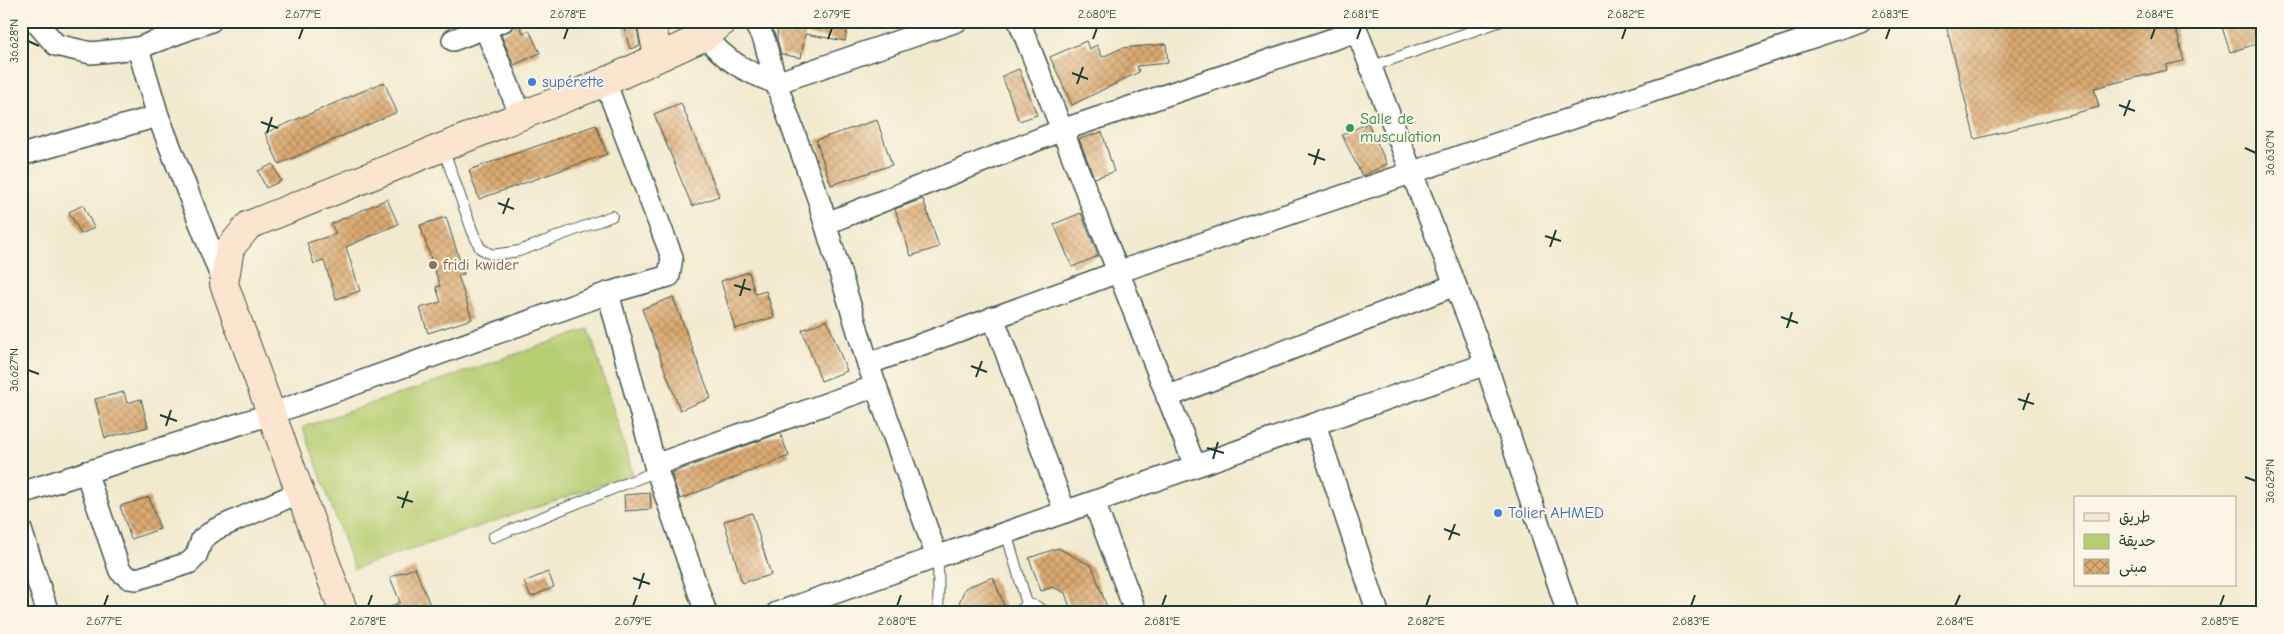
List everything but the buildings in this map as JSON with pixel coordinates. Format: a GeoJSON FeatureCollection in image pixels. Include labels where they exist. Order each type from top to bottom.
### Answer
{"type":"FeatureCollection","features":[{"type":"Feature","properties":{"kind":"main road"},"geometry":{"type":"LineString","coordinates":[[651,21],[658,56]]}},
{"type":"Feature","properties":{"kind":"main road"},"geometry":{"type":"LineString","coordinates":[[344,613],[224,284],[230,248],[249,225],[605,82],[714,29]]}},
{"type":"Feature","properties":{"kind":"street"},"geometry":{"type":"LineString","coordinates":[[35,21],[56,46],[91,52],[138,48],[211,21]]}},
{"type":"Feature","properties":{"kind":"street"},"geometry":{"type":"LineString","coordinates":[[753,21],[764,39],[776,83],[821,209],[868,364],[937,556]]}},
{"type":"Feature","properties":{"kind":"street"},"geometry":{"type":"LineString","coordinates":[[714,29],[721,55],[741,69],[776,83],[957,21]]}},
{"type":"Feature","properties":{"kind":"street"},"geometry":{"type":"LineString","coordinates":[[1019,21],[1195,466]]}},
{"type":"Feature","properties":{"kind":"street"},"geometry":{"type":"LineString","coordinates":[[868,364],[1118,272],[1860,21]]}},
{"type":"Feature","properties":{"kind":"street"},"geometry":{"type":"LineString","coordinates":[[453,40],[494,25],[521,116]]}},
{"type":"Feature","properties":{"kind":"street"},"geometry":{"type":"LineString","coordinates":[[821,209],[827,223],[1062,130],[1355,26],[1486,364],[1568,613]]}},
{"type":"Feature","properties":{"kind":"street"},"geometry":{"type":"LineString","coordinates":[[138,48],[158,116],[224,284]]}},
{"type":"Feature","properties":{"kind":"street"},"geometry":{"type":"LineString","coordinates":[[21,493],[271,414],[608,293],[669,276],[672,257],[605,82]]}},
{"type":"Feature","properties":{"kind":"street"},"geometry":{"type":"LineString","coordinates":[[21,155],[158,116]]}},
{"type":"Feature","properties":{"kind":"street"},"geometry":{"type":"LineString","coordinates":[[1168,396],[1455,285]]}},
{"type":"Feature","properties":{"kind":"street"},"geometry":{"type":"LineString","coordinates":[[608,293],[656,468],[706,613]]}},
{"type":"Feature","properties":{"kind":"street"},"geometry":{"type":"LineString","coordinates":[[993,318],[1065,512]]}},
{"type":"Feature","properties":{"kind":"street"},"geometry":{"type":"LineString","coordinates":[[777,613],[1486,364]]}},
{"type":"Feature","properties":{"kind":"street"},"geometry":{"type":"LineString","coordinates":[[656,468],[876,386]]}},
{"type":"Feature","properties":{"kind":"street"},"geometry":{"type":"LineString","coordinates":[[1316,424],[1378,613]]}},
{"type":"Feature","properties":{"kind":"street"},"geometry":{"type":"LineString","coordinates":[[86,472],[120,571],[129,578],[137,579],[189,562],[196,556],[202,540],[216,529],[300,492]]}},
{"type":"Feature","properties":{"kind":"street"},"geometry":{"type":"LineString","coordinates":[[1094,502],[1136,613]]}},
{"type":"Feature","properties":{"kind":"street"},"geometry":{"type":"LineString","coordinates":[[21,530],[48,613]]}},
{"type":"Feature","properties":{"kind":"lane"},"geometry":{"type":"LineString","coordinates":[[1370,67],[1500,21]]}},
{"type":"Feature","properties":{"kind":"lane"},"geometry":{"type":"LineString","coordinates":[[443,147],[480,248],[492,255],[519,251],[612,216]]}},
{"type":"Feature","properties":{"kind":"lane"},"geometry":{"type":"LineString","coordinates":[[493,537],[656,468]]}},
{"type":"Feature","properties":{"kind":"lane"},"geometry":{"type":"LineString","coordinates":[[1006,532],[1027,604]]}},
{"type":"Feature","properties":{"kind":"lane"},"geometry":{"type":"LineString","coordinates":[[937,556],[940,578],[937,598],[939,613]]}},
{"type":"Feature","properties":{"kind":"lane"},"geometry":{"type":"LineString","coordinates":[[1018,613],[1027,604]]}},
{"type":"Feature","properties":{"kind":"lane"},"geometry":{"type":"LineString","coordinates":[[1027,604],[1036,606],[1046,613]]}},
{"type":"Feature","properties":{"kind":"green space"},"geometry":{"type":"Polygon","coordinates":[[[589,329],[633,474],[354,569],[303,427],[589,329]]]}},
{"type":"Feature","properties":{"kind":"place","name":"supérette"},"geometry":{"type":"Point","coordinates":[532,82]}},
{"type":"Feature","properties":{"kind":"place","name":"Salle de musculation"},"geometry":{"type":"Point","coordinates":[1350,128]}},
{"type":"Feature","properties":{"kind":"place","name":"fridi kwider"},"geometry":{"type":"Point","coordinates":[433,265]}},
{"type":"Feature","properties":{"kind":"place","name":"Tolier AHMED"},"geometry":{"type":"Point","coordinates":[1498,513]}}]}
